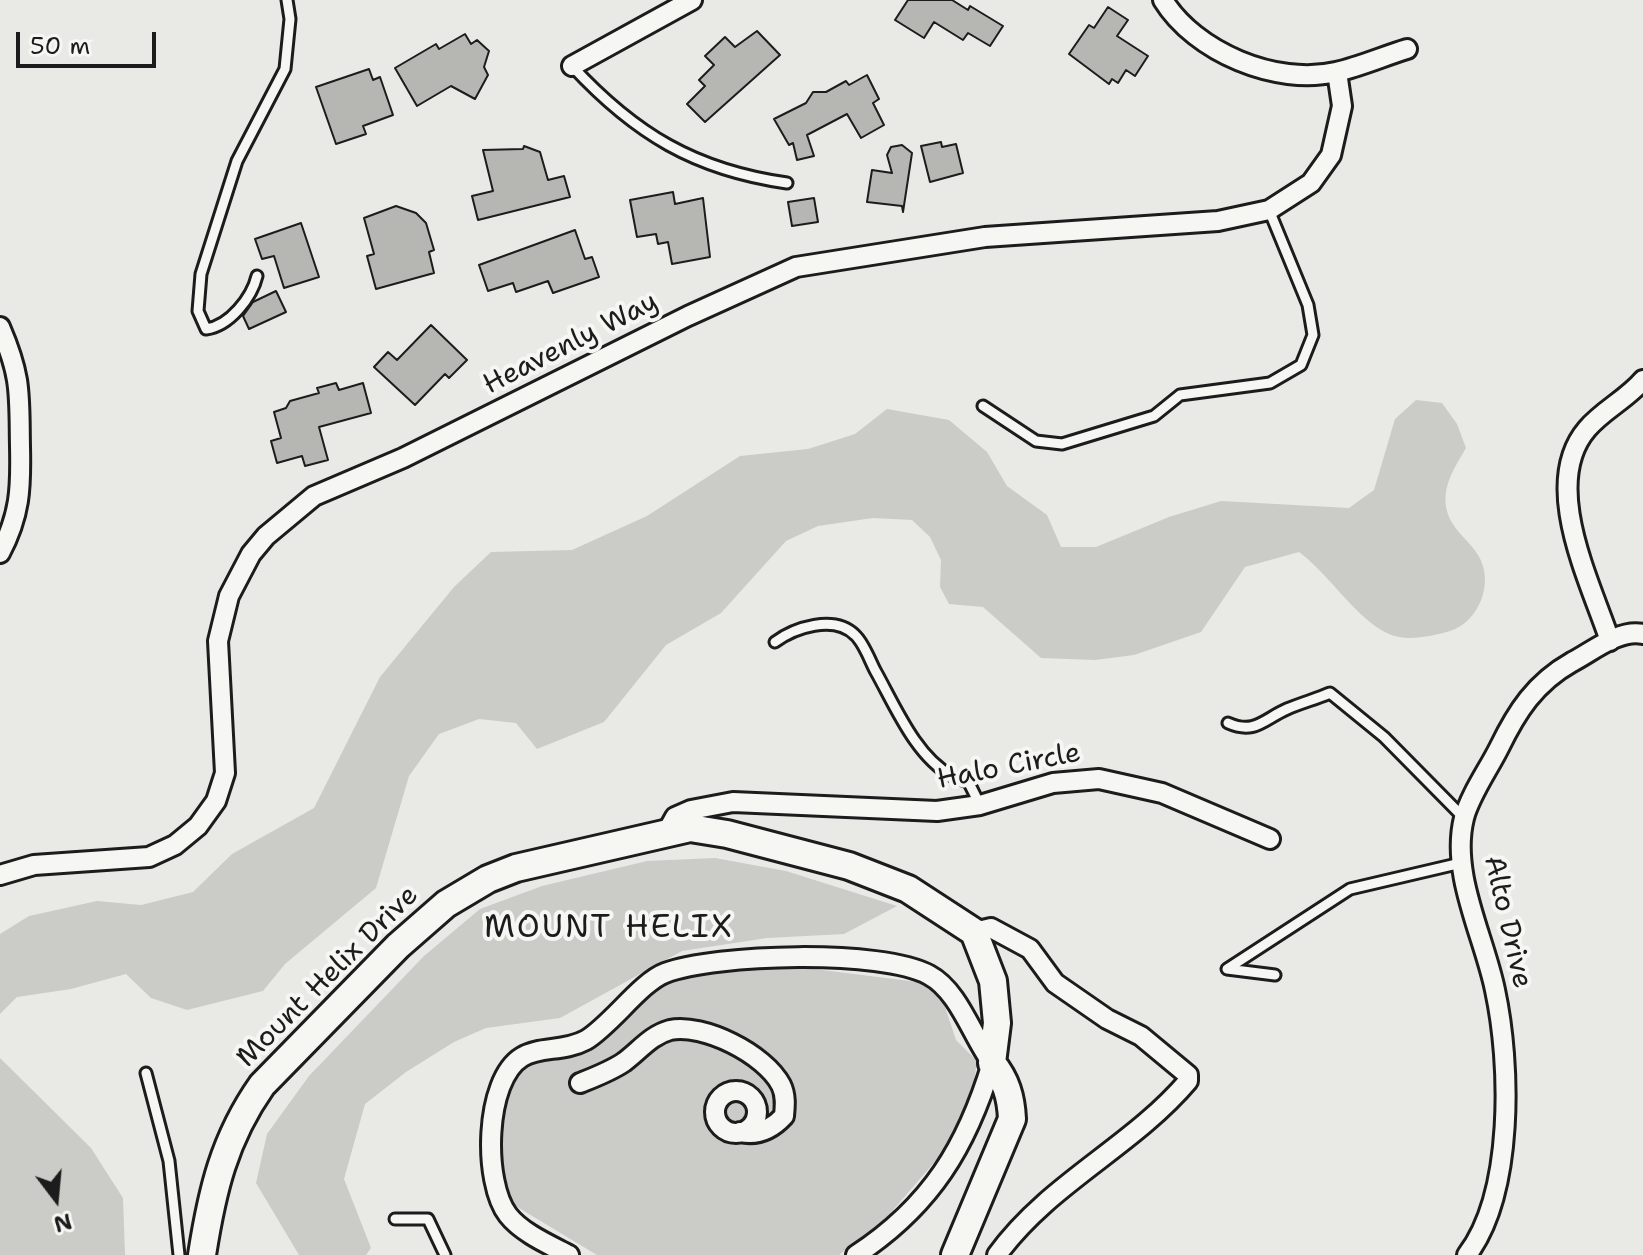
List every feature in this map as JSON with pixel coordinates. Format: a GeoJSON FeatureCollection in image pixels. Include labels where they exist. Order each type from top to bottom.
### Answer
{"type":"FeatureCollection","features":[{"type":"Feature","properties":{"kind":"street"},"geometry":{"type":"LineString","coordinates":[[572,66],[692,0]]}},
{"type":"Feature","properties":{"kind":"street"},"geometry":{"type":"LineString","coordinates":[[1163,0],[1175,19],[1200,41],[1236,60],[1291,72],[1337,72],[1407,49]]}},
{"type":"Feature","properties":{"kind":"street","name":"Heavenly Way"},"geometry":{"type":"LineString","coordinates":[[0,875],[34,865],[149,857],[175,845],[198,826],[216,801],[225,773],[218,641],[229,596],[251,554],[297,507],[333,486],[415,452],[688,316],[796,267],[985,237],[1218,221],[1269,210],[1305,188],[1331,155],[1342,114],[1337,72]]}},
{"type":"Feature","properties":{"kind":"street"},"geometry":{"type":"LineString","coordinates":[[0,327],[15,362],[21,391],[23,478],[18,508],[0,553]]}},
{"type":"Feature","properties":{"kind":"street"},"geometry":{"type":"LineString","coordinates":[[1610,641],[1571,523],[1565,479],[1570,452],[1588,427],[1643,380]]}},
{"type":"Feature","properties":{"kind":"street","name":"Alto Drive"},"geometry":{"type":"LineString","coordinates":[[1467,1255],[1494,1201],[1504,1115],[1503,1053],[1495,991],[1461,863],[1464,818],[1518,709],[1527,698],[1556,671],[1624,633],[1643,634]]}},
{"type":"Feature","properties":{"kind":"street","name":"Halo Circle"},"geometry":{"type":"LineString","coordinates":[[665,835],[675,817],[691,810],[733,802],[937,811],[980,805],[1053,783],[1099,779],[1162,793],[1270,839]]}},
{"type":"Feature","properties":{"kind":"street","name":"Mount Helix Drive"},"geometry":{"type":"LineString","coordinates":[[202,1255],[219,1165],[250,1102],[262,1085],[398,946],[446,904],[488,879],[516,868],[690,828],[727,834],[849,866],[908,889],[974,932]]}},
{"type":"Feature","properties":{"kind":"street"},"geometry":{"type":"LineString","coordinates":[[856,1255],[890,1230],[956,1156],[992,1063],[997,1023],[993,981],[974,932],[991,928],[1030,949],[1055,983],[1107,1019],[1141,1036],[1188,1075],[1188,1081],[1167,1105],[1063,1187],[997,1255]]}},
{"type":"Feature","properties":{"kind":"street"},"geometry":{"type":"LineString","coordinates":[[569,1255],[528,1232],[508,1216],[497,1193],[491,1170],[496,1102],[507,1071],[522,1057],[537,1051],[556,1051],[588,1039],[662,974],[708,963],[759,958],[846,959],[910,968],[945,985],[1004,1078],[1011,1101],[1012,1119],[955,1255]]}},
{"type":"Feature","properties":{"kind":"street"},"geometry":{"type":"LineString","coordinates":[[580,1083],[623,1063],[658,1034],[683,1029],[704,1033],[766,1066],[781,1085],[784,1116],[775,1126],[760,1133],[740,1132]]}},
{"type":"Feature","properties":{"kind":"lane"},"geometry":{"type":"LineString","coordinates":[[257,276],[254,290],[232,316],[216,328],[206,329],[198,311],[201,274],[237,161],[285,69],[290,19],[287,0]]}},
{"type":"Feature","properties":{"kind":"lane"},"geometry":{"type":"LineString","coordinates":[[572,66],[599,95],[636,124],[700,163],[740,176],[787,183]]}},
{"type":"Feature","properties":{"kind":"lane"},"geometry":{"type":"LineString","coordinates":[[983,406],[1036,441],[1062,444],[1154,416],[1180,395],[1270,383],[1301,365],[1313,335],[1308,305],[1269,210]]}},
{"type":"Feature","properties":{"kind":"lane"},"geometry":{"type":"LineString","coordinates":[[775,642],[799,628],[816,625],[834,625],[854,634],[902,718],[930,757],[953,776],[969,783],[980,805]]}},
{"type":"Feature","properties":{"kind":"lane"},"geometry":{"type":"LineString","coordinates":[[1228,723],[1241,729],[1262,726],[1285,710],[1330,693],[1384,737],[1464,818]]}},
{"type":"Feature","properties":{"kind":"lane"},"geometry":{"type":"LineString","coordinates":[[1275,975],[1227,969],[1350,889],[1461,863]]}},
{"type":"Feature","properties":{"kind":"lane"},"geometry":{"type":"LineString","coordinates":[[146,1073],[169,1161],[179,1255]]}},
{"type":"Feature","properties":{"kind":"lane"},"geometry":{"type":"LineString","coordinates":[[395,1219],[428,1219],[445,1255]]}},
{"type":"Feature","properties":{"kind":"shaded area"},"geometry":{"type":"Polygon","coordinates":[[[1416,400],[1442,403],[1457,424],[1466,448],[1450,478],[1446,494],[1447,511],[1453,524],[1478,555],[1485,577],[1476,610],[1469,619],[1450,631],[1411,638],[1389,634],[1366,619],[1299,552],[1245,567],[1201,632],[1134,655],[1095,660],[1041,658],[983,607],[949,604],[940,587],[941,560],[930,537],[912,520],[873,518],[818,526],[786,541],[721,613],[666,645],[604,722],[537,749],[516,723],[479,719],[439,734],[409,776],[376,888],[285,964],[263,991],[187,1010],[151,998],[126,974],[71,989],[17,997],[0,1014],[0,934],[29,916],[97,901],[141,905],[193,892],[232,854],[314,808],[380,677],[454,587],[491,552],[572,550],[647,516],[740,456],[808,449],[855,434],[887,409],[949,420],[987,452],[1007,486],[1047,515],[1061,547],[1096,547],[1169,517],[1221,501],[1349,508],[1374,490],[1395,419],[1416,400]]]}},
{"type":"Feature","properties":{"kind":"shaded area"},"geometry":{"type":"Polygon","coordinates":[[[715,858],[786,871],[897,906],[844,934],[767,938],[682,951],[560,1018],[486,1028],[454,1042],[406,1072],[365,1104],[344,1179],[371,1248],[366,1255],[299,1255],[256,1183],[267,1134],[309,1076],[424,956],[480,909],[542,886],[647,861],[715,858]]]}},
{"type":"Feature","properties":{"kind":"shaded area"},"geometry":{"type":"Polygon","coordinates":[[[790,966],[926,983],[943,1001],[956,1040],[977,1061],[971,1106],[951,1143],[887,1217],[839,1255],[597,1255],[509,1202],[503,1169],[502,1128],[510,1089],[518,1074],[530,1065],[587,1044],[669,980],[712,969],[790,966]]]}},
{"type":"Feature","properties":{"kind":"shaded area"},"geometry":{"type":"Polygon","coordinates":[[[0,1058],[91,1148],[123,1198],[125,1255],[0,1255],[0,1058]]]}},
{"type":"Feature","properties":{"kind":"building"},"geometry":{"type":"Polygon","coordinates":[[[908,0],[952,0],[968,10],[970,6],[1003,26],[990,46],[968,33],[963,40],[934,22],[924,38],[895,20],[908,0]]]}},
{"type":"Feature","properties":{"kind":"building"},"geometry":{"type":"Polygon","coordinates":[[[1108,7],[1128,20],[1117,36],[1148,56],[1135,76],[1126,70],[1118,83],[1112,79],[1109,84],[1069,54],[1089,25],[1094,28],[1108,7]]]}},
{"type":"Feature","properties":{"kind":"building"},"geometry":{"type":"Polygon","coordinates":[[[757,31],[780,55],[705,122],[687,104],[705,86],[699,80],[714,65],[705,56],[725,37],[735,47],[757,31]]]}},
{"type":"Feature","properties":{"kind":"building"},"geometry":{"type":"Polygon","coordinates":[[[465,34],[471,44],[477,40],[489,51],[484,67],[488,75],[475,99],[451,86],[417,106],[395,68],[436,44],[439,49],[465,34]]]}},
{"type":"Feature","properties":{"kind":"building"},"geometry":{"type":"Polygon","coordinates":[[[369,69],[373,80],[380,77],[393,115],[363,126],[366,134],[336,144],[316,87],[369,69]]]}},
{"type":"Feature","properties":{"kind":"building"},"geometry":{"type":"Polygon","coordinates":[[[867,75],[879,99],[873,103],[884,125],[861,138],[847,114],[807,135],[814,156],[797,160],[793,143],[789,145],[774,119],[806,103],[813,92],[826,92],[846,81],[849,85],[867,75]]]}},
{"type":"Feature","properties":{"kind":"building"},"geometry":{"type":"Polygon","coordinates":[[[941,142],[942,147],[956,144],[963,173],[930,182],[921,146],[941,142]]]}},
{"type":"Feature","properties":{"kind":"building"},"geometry":{"type":"Polygon","coordinates":[[[902,145],[912,153],[903,212],[902,206],[867,202],[872,170],[892,173],[887,155],[891,147],[902,145]]]}},
{"type":"Feature","properties":{"kind":"building"},"geometry":{"type":"Polygon","coordinates":[[[524,146],[540,152],[548,180],[564,176],[570,197],[478,220],[472,196],[493,191],[483,150],[523,149],[524,146]]]}},
{"type":"Feature","properties":{"kind":"building"},"geometry":{"type":"Polygon","coordinates":[[[673,192],[675,204],[703,198],[710,257],[672,264],[668,242],[658,244],[656,234],[637,237],[630,200],[673,192]]]}},
{"type":"Feature","properties":{"kind":"building"},"geometry":{"type":"Polygon","coordinates":[[[814,198],[818,222],[792,226],[788,202],[814,198]]]}},
{"type":"Feature","properties":{"kind":"building"},"geometry":{"type":"Polygon","coordinates":[[[396,206],[416,213],[426,223],[434,250],[429,252],[434,273],[376,289],[367,256],[374,254],[364,218],[396,206]]]}},
{"type":"Feature","properties":{"kind":"building"},"geometry":{"type":"Polygon","coordinates":[[[301,223],[319,277],[284,288],[274,256],[262,259],[255,239],[301,223]]]}},
{"type":"Feature","properties":{"kind":"building"},"geometry":{"type":"Polygon","coordinates":[[[575,230],[585,259],[592,257],[599,277],[553,293],[548,281],[516,292],[513,283],[488,291],[479,265],[575,230]]]}},
{"type":"Feature","properties":{"kind":"building"},"geometry":{"type":"Polygon","coordinates":[[[276,291],[286,312],[249,329],[243,316],[253,302],[276,291]]]}},
{"type":"Feature","properties":{"kind":"building"},"geometry":{"type":"Polygon","coordinates":[[[431,325],[467,360],[449,378],[445,374],[415,405],[374,367],[388,352],[397,360],[431,325]]]}},
{"type":"Feature","properties":{"kind":"building"},"geometry":{"type":"Polygon","coordinates":[[[336,383],[339,390],[363,383],[371,413],[319,427],[328,460],[305,466],[302,456],[277,463],[271,441],[281,438],[274,412],[286,408],[290,401],[319,393],[317,388],[336,383]]]}},
{"type":"Feature","properties":{"kind":"district","name":"MOUNT HELIX"},"geometry":{"type":"Point","coordinates":[609,929]}}]}
